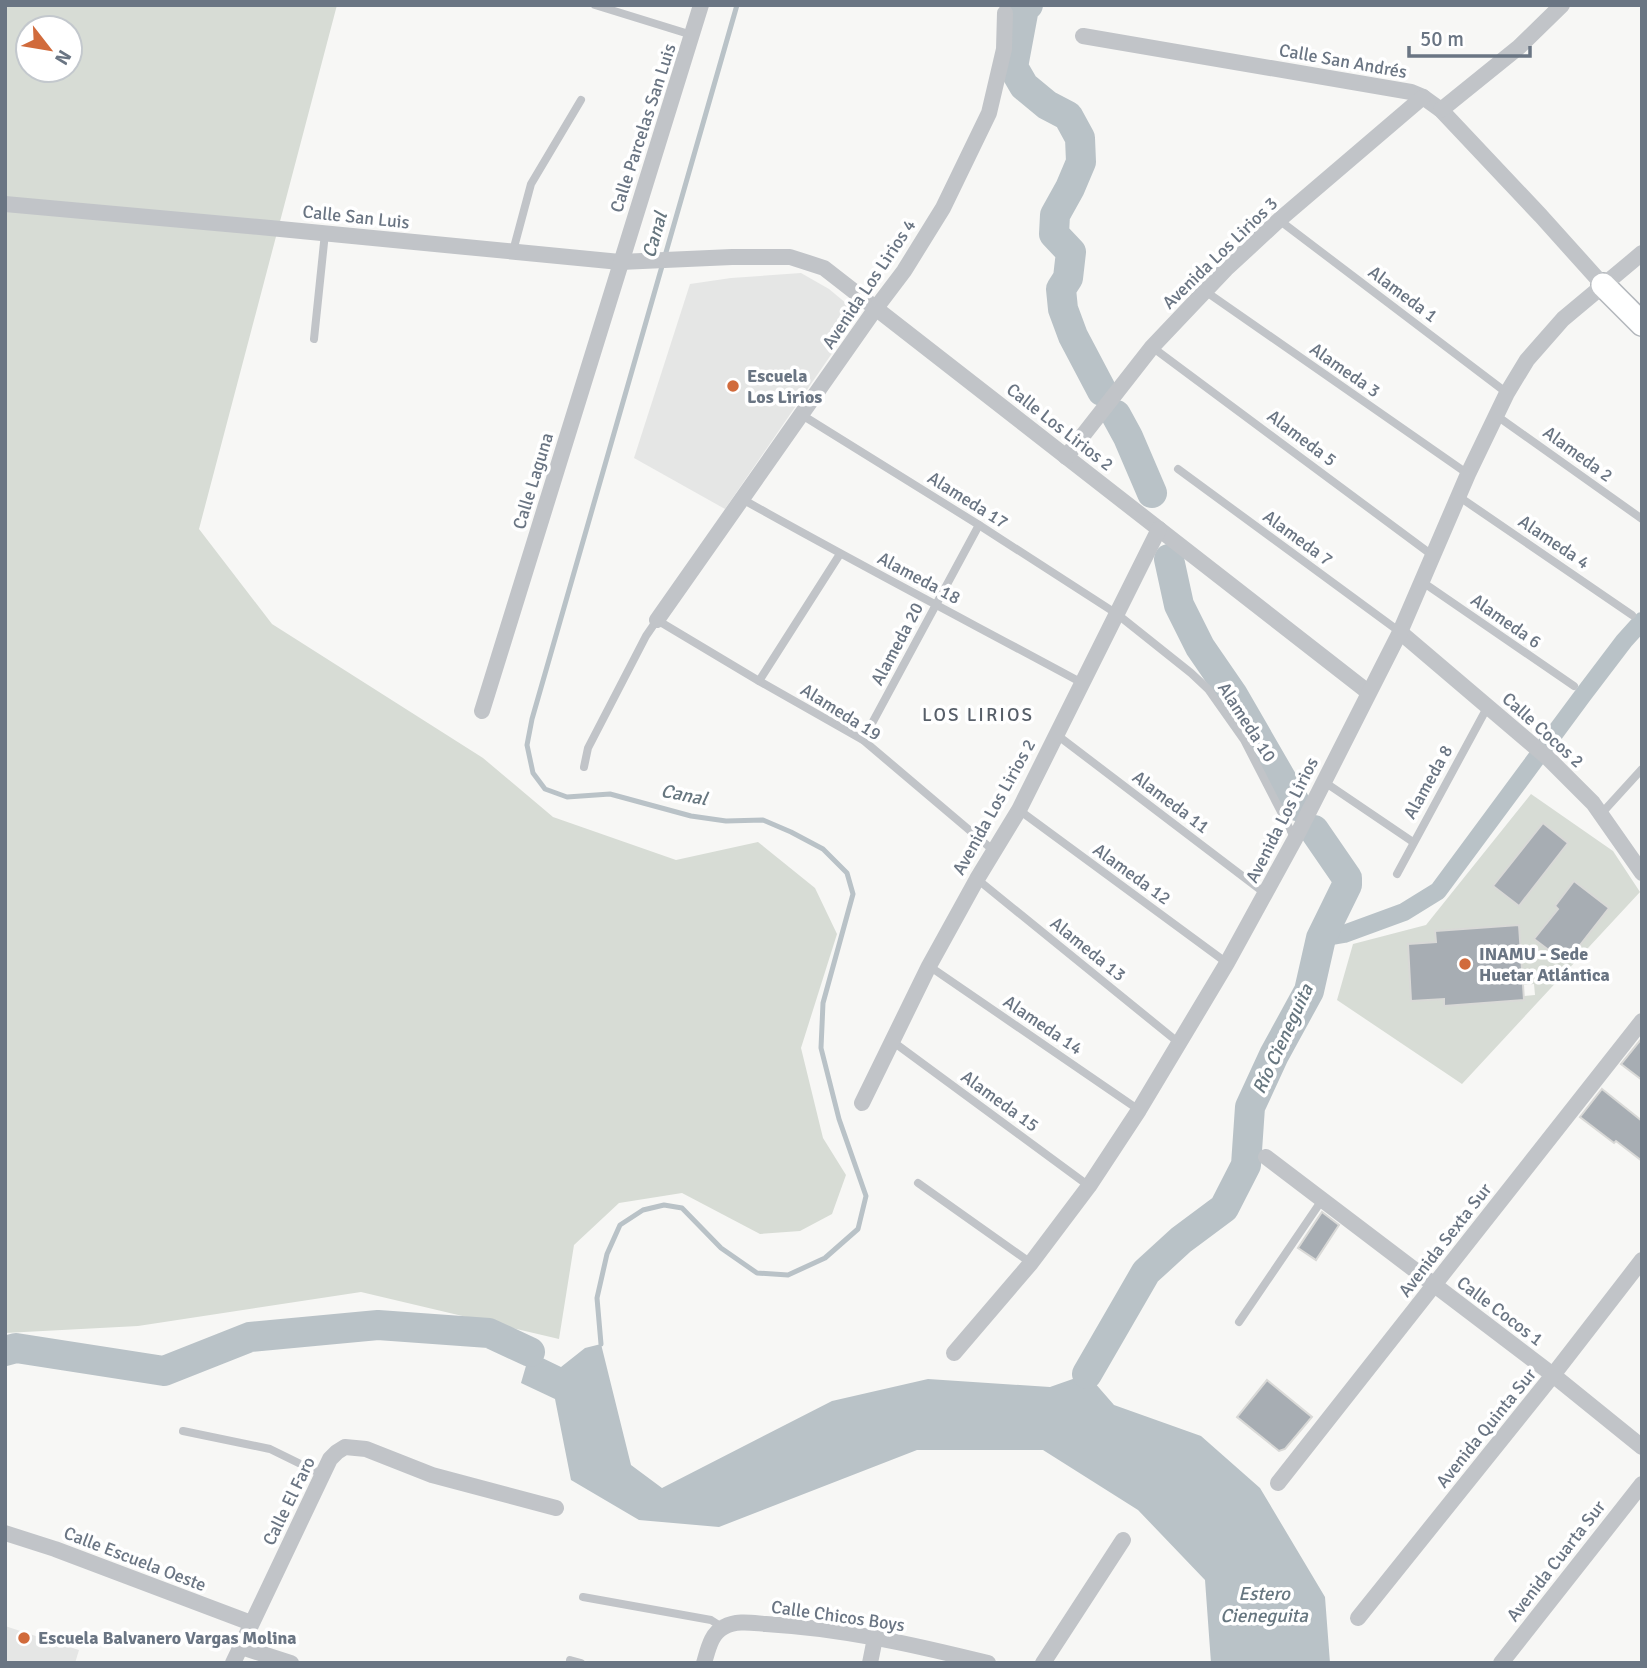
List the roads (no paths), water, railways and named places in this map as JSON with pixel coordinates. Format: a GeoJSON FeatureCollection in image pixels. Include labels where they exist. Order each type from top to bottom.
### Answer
{"type":"FeatureCollection","features":[{"type":"Feature","properties":{"kind":"street","name":"Calle Parcelas San Luis"},"geometry":{"type":"LineString","coordinates":[[620,262],[701,5]]}},
{"type":"Feature","properties":{"kind":"street"},"geometry":{"type":"LineString","coordinates":[[1441,110],[1519,47],[1562,5]]}},
{"type":"Feature","properties":{"kind":"street","name":"Avenida Los Lirios 4"},"geometry":{"type":"LineString","coordinates":[[657,620],[876,307],[905,271],[943,208],[989,113],[1004,49],[1005,13]]}},
{"type":"Feature","properties":{"kind":"street","name":"Calle San Andrés"},"geometry":{"type":"LineString","coordinates":[[1083,36],[1411,92],[1423,97],[1441,110],[1603,285]]}},
{"type":"Feature","properties":{"kind":"street","name":"Avenida Los Lirios 3"},"geometry":{"type":"LineString","coordinates":[[1066,457],[1152,348],[1226,269],[1423,97]]}},
{"type":"Feature","properties":{"kind":"street","name":"Calle San Luis"},"geometry":{"type":"LineString","coordinates":[[5,204],[620,262],[703,258]]}},
{"type":"Feature","properties":{"kind":"street","name":"Avenida Los Lirios"},"geometry":{"type":"LineString","coordinates":[[954,1353],[1031,1263],[1089,1186],[1139,1110],[1227,963],[1295,839],[1400,632],[1468,474],[1507,393],[1527,360],[1563,319],[1642,253]]}},
{"type":"Feature","properties":{"kind":"street","name":"Calle Los Lirios 2"},"geometry":{"type":"LineString","coordinates":[[703,258],[789,257],[824,268],[1368,692]]}},
{"type":"Feature","properties":{"kind":"street","name":"Calle Laguna"},"geometry":{"type":"LineString","coordinates":[[482,711],[620,262]]}},
{"type":"Feature","properties":{"kind":"street"},"geometry":{"type":"LineString","coordinates":[[1603,285],[1642,324]]}},
{"type":"Feature","properties":{"kind":"street","name":"Avenida Los Lirios 2"},"geometry":{"type":"LineString","coordinates":[[862,1104],[929,966],[1019,810],[1160,529]]}},
{"type":"Feature","properties":{"kind":"street","name":"Calle Cocos 2"},"geometry":{"type":"LineString","coordinates":[[1400,632],[1548,758],[1593,803],[1642,873]]}},
{"type":"Feature","properties":{"kind":"street","name":"Avenida Sexta Sur"},"geometry":{"type":"LineString","coordinates":[[1278,1483],[1642,1021]]}},
{"type":"Feature","properties":{"kind":"street","name":"Calle Cocos 1"},"geometry":{"type":"LineString","coordinates":[[1266,1157],[1553,1375],[1642,1447]]}},
{"type":"Feature","properties":{"kind":"street","name":"Avenida Quinta Sur"},"geometry":{"type":"LineString","coordinates":[[1358,1618],[1642,1260]]}},
{"type":"Feature","properties":{"kind":"street","name":"Calle El Faro"},"geometry":{"type":"LineString","coordinates":[[233,1663],[330,1459],[345,1447],[366,1449],[432,1475],[556,1507]]}},
{"type":"Feature","properties":{"kind":"street","name":"Avenida Cuarta Sur"},"geometry":{"type":"LineString","coordinates":[[1501,1663],[1642,1484]]}},
{"type":"Feature","properties":{"kind":"street","name":"Calle Escuela Oeste"},"geometry":{"type":"LineString","coordinates":[[5,1532],[251,1623]]}},
{"type":"Feature","properties":{"kind":"street"},"geometry":{"type":"LineString","coordinates":[[1043,1663],[1123,1540]]}},
{"type":"Feature","properties":{"kind":"street","name":"Calle Chicos Boys"},"geometry":{"type":"LineString","coordinates":[[722,1627],[737,1623],[794,1626],[874,1638],[988,1663]]}},
{"type":"Feature","properties":{"kind":"street"},"geometry":{"type":"LineString","coordinates":[[704,1663],[713,1636],[722,1627]]}},
{"type":"Feature","properties":{"kind":"street"},"geometry":{"type":"LineString","coordinates":[[870,1663],[874,1638]]}},
{"type":"Feature","properties":{"kind":"street"},"geometry":{"type":"LineString","coordinates":[[241,1647],[292,1663]]}},
{"type":"Feature","properties":{"kind":"lane"},"geometry":{"type":"LineString","coordinates":[[595,5],[692,35]]}},
{"type":"Feature","properties":{"kind":"lane"},"geometry":{"type":"LineString","coordinates":[[513,251],[531,184],[581,100]]}},
{"type":"Feature","properties":{"kind":"lane","name":"Alameda 1"},"geometry":{"type":"LineString","coordinates":[[1279,220],[1507,393]]}},
{"type":"Feature","properties":{"kind":"lane"},"geometry":{"type":"LineString","coordinates":[[314,339],[326,233]]}},
{"type":"Feature","properties":{"kind":"lane","name":"Alameda 3"},"geometry":{"type":"LineString","coordinates":[[1205,291],[1468,474]]}},
{"type":"Feature","properties":{"kind":"lane","name":"Alameda 5"},"geometry":{"type":"LineString","coordinates":[[1152,348],[1432,555]]}},
{"type":"Feature","properties":{"kind":"lane","name":"Alameda 17"},"geometry":{"type":"LineString","coordinates":[[802,415],[1117,614]]}},
{"type":"Feature","properties":{"kind":"lane","name":"Alameda 2"},"geometry":{"type":"LineString","coordinates":[[1497,416],[1642,519]]}},
{"type":"Feature","properties":{"kind":"lane","name":"Alameda 7"},"geometry":{"type":"LineString","coordinates":[[1178,470],[1400,632]]}},
{"type":"Feature","properties":{"kind":"lane","name":"Alameda 4"},"geometry":{"type":"LineString","coordinates":[[1458,496],[1632,615]]}},
{"type":"Feature","properties":{"kind":"lane","name":"Alameda 18"},"geometry":{"type":"LineString","coordinates":[[742,499],[1082,683]]}},
{"type":"Feature","properties":{"kind":"lane","name":"Alameda 20"},"geometry":{"type":"LineString","coordinates":[[863,740],[979,525]]}},
{"type":"Feature","properties":{"kind":"lane"},"geometry":{"type":"LineString","coordinates":[[759,681],[840,554]]}},
{"type":"Feature","properties":{"kind":"lane","name":"Alameda 6"},"geometry":{"type":"LineString","coordinates":[[1421,580],[1574,687]]}},
{"type":"Feature","properties":{"kind":"lane","name":"Alameda 10"},"geometry":{"type":"LineString","coordinates":[[1117,614],[1208,689],[1244,740],[1295,839]]}},
{"type":"Feature","properties":{"kind":"lane"},"geometry":{"type":"LineString","coordinates":[[584,766],[588,748],[657,620]]}},
{"type":"Feature","properties":{"kind":"lane","name":"Alameda 19"},"geometry":{"type":"LineString","coordinates":[[657,620],[863,740],[994,851]]}},
{"type":"Feature","properties":{"kind":"lane","name":"Alameda 8"},"geometry":{"type":"LineString","coordinates":[[1397,874],[1488,706]]}},
{"type":"Feature","properties":{"kind":"lane","name":"Alameda 11"},"geometry":{"type":"LineString","coordinates":[[1056,735],[1266,894]]}},
{"type":"Feature","properties":{"kind":"lane"},"geometry":{"type":"LineString","coordinates":[[1601,814],[1642,769]]}},
{"type":"Feature","properties":{"kind":"lane"},"geometry":{"type":"LineString","coordinates":[[1324,781],[1413,842]]}},
{"type":"Feature","properties":{"kind":"lane","name":"Alameda 12"},"geometry":{"type":"LineString","coordinates":[[1019,810],[1227,963]]}},
{"type":"Feature","properties":{"kind":"lane","name":"Alameda 13"},"geometry":{"type":"LineString","coordinates":[[977,879],[1179,1043]]}},
{"type":"Feature","properties":{"kind":"lane","name":"Alameda 14"},"geometry":{"type":"LineString","coordinates":[[929,966],[1139,1110]]}},
{"type":"Feature","properties":{"kind":"lane","name":"Alameda 15"},"geometry":{"type":"LineString","coordinates":[[892,1041],[1089,1186]]}},
{"type":"Feature","properties":{"kind":"lane"},"geometry":{"type":"LineString","coordinates":[[918,1183],[1031,1263]]}},
{"type":"Feature","properties":{"kind":"lane"},"geometry":{"type":"LineString","coordinates":[[1239,1322],[1322,1200]]}},
{"type":"Feature","properties":{"kind":"lane"},"geometry":{"type":"LineString","coordinates":[[183,1431],[270,1449],[323,1475]]}},
{"type":"Feature","properties":{"kind":"lane"},"geometry":{"type":"LineString","coordinates":[[583,1597],[711,1620],[722,1627]]}},
{"type":"Feature","properties":{"kind":"lane"},"geometry":{"type":"LineString","coordinates":[[570,1660],[581,1663]]}},
{"type":"Feature","properties":{"kind":"water","name":"Estero Cieneguita"},"geometry":{"type":"Polygon","coordinates":[[[601,1344],[631,1465],[662,1488],[832,1401],[928,1379],[1050,1387],[1087,1374],[1114,1405],[1201,1436],[1260,1488],[1325,1597],[1330,1663],[1211,1663],[1205,1580],[1138,1510],[1043,1450],[917,1450],[719,1527],[639,1520],[571,1480],[555,1399],[521,1383],[530,1352],[561,1367],[585,1348],[601,1344]]]}},
{"type":"Feature","properties":{"kind":"waterway","name":"Canal"},"geometry":{"type":"LineString","coordinates":[[601,1344],[597,1298],[607,1254],[620,1225],[643,1210],[664,1205],[682,1208],[721,1248],[757,1273],[788,1275],[825,1258],[858,1229],[866,1196],[839,1119],[821,1048],[823,1003],[853,894],[847,873],[823,849],[763,820],[726,821],[691,816],[610,794],[567,797],[545,789],[533,773],[527,745],[532,719],[737,5]]}},
{"type":"Feature","properties":{"kind":"waterway","name":"Río Cieneguita"},"geometry":{"type":"LineString","coordinates":[[1028,5],[1024,8],[1013,67],[1024,86],[1047,105],[1068,116],[1080,138],[1081,162],[1055,215],[1054,234],[1071,252],[1068,278],[1061,289],[1063,309],[1073,336],[1102,391]]}},
{"type":"Feature","properties":{"kind":"waterway","name":"Río Cieneguita"},"geometry":{"type":"LineString","coordinates":[[1116,415],[1152,493]]}},
{"type":"Feature","properties":{"kind":"waterway","name":"Río Cieneguita"},"geometry":{"type":"LineString","coordinates":[[1169,559],[1179,605],[1200,647],[1233,695],[1297,806]]}},
{"type":"Feature","properties":{"kind":"waterway"},"geometry":{"type":"LineString","coordinates":[[1321,938],[1344,934],[1404,912],[1438,891],[1583,695],[1642,621]]}},
{"type":"Feature","properties":{"kind":"waterway","name":"Río Cieneguita"},"geometry":{"type":"LineString","coordinates":[[1087,1374],[1146,1272],[1181,1240],[1224,1208],[1246,1165],[1250,1107],[1274,1055],[1309,991],[1321,938],[1347,885],[1347,878],[1314,830]]}},
{"type":"Feature","properties":{"kind":"waterway","name":"Estero Cieneguita"},"geometry":{"type":"LineString","coordinates":[[5,1351],[16,1348],[164,1371],[250,1337],[378,1325],[489,1333],[530,1352]]}},
{"type":"Feature","properties":{"kind":"place","name":"Escuela Los Lirios"},"geometry":{"type":"Point","coordinates":[733,386]}},
{"type":"Feature","properties":{"kind":"place","name":"INAMU - Sede Huetar Atlántica"},"geometry":{"type":"Point","coordinates":[1465,964]}},
{"type":"Feature","properties":{"kind":"place","name":"Escuela Balvanero Vargas Molina"},"geometry":{"type":"Point","coordinates":[24,1638]}},
{"type":"Feature","properties":{"kind":"district","name":"LOS LIRIOS"},"geometry":{"type":"Point","coordinates":[978,715]}}]}
